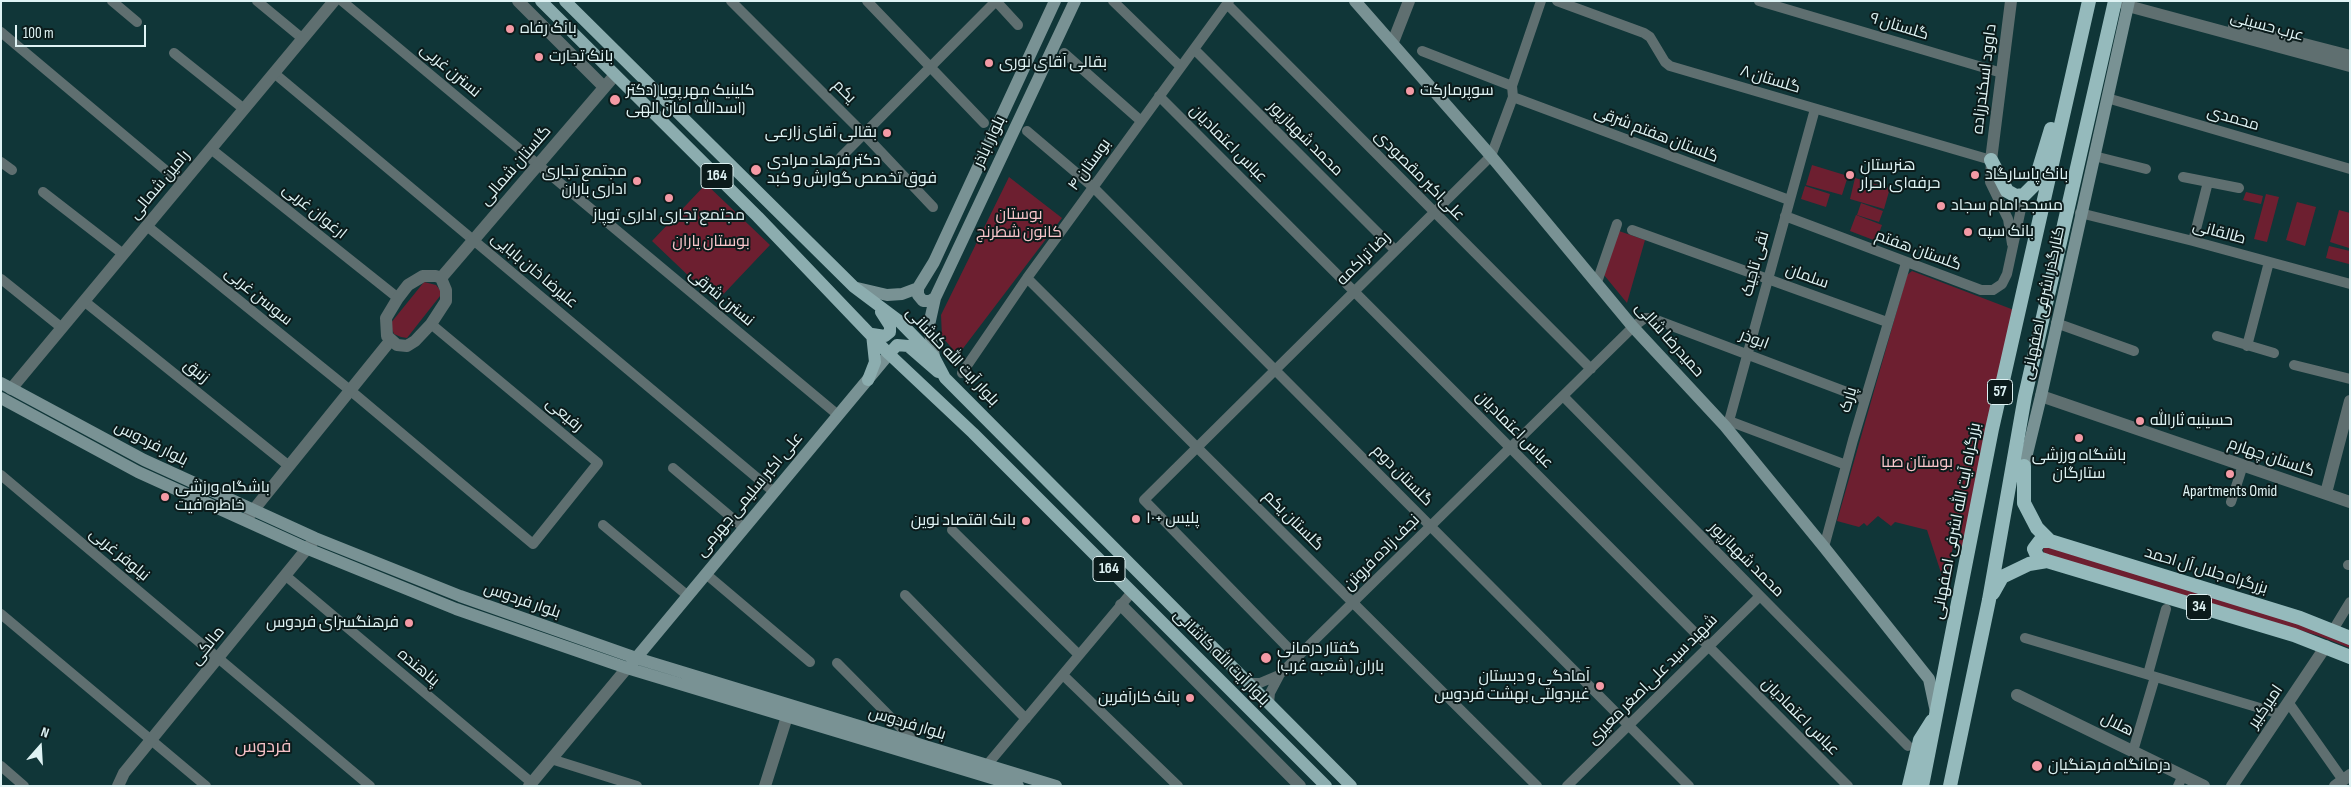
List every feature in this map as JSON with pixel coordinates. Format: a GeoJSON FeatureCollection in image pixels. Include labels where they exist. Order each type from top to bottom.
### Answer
{"type":"FeatureCollection","features":[{"type":"Feature","properties":{"kind":"highway","name":"بزرگراه آیت الله اشرفی اصفهانی"},"geometry":{"type":"LineString","coordinates":[[1922,786],[1992,429],[2089,1]]}},
{"type":"Feature","properties":{"kind":"highway","name":"57"},"geometry":{"type":"LineString","coordinates":[[1950,786],[1989,600],[2025,396],[2126,2]]}},
{"type":"Feature","properties":{"kind":"highway"},"geometry":{"type":"LineString","coordinates":[[1991,160],[2007,191],[2016,196],[2024,196],[2034,185],[2050,131],[2064,105]]}},
{"type":"Feature","properties":{"kind":"highway"},"geometry":{"type":"LineString","coordinates":[[2024,466],[2024,503],[2037,528],[2050,542]]}},
{"type":"Feature","properties":{"kind":"highway"},"geometry":{"type":"LineString","coordinates":[[2047,561],[2038,558],[2034,549],[2040,541],[2050,542]]}},
{"type":"Feature","properties":{"kind":"highway","name":"بزرگراه جلال آل احمد"},"geometry":{"type":"LineString","coordinates":[[2050,542],[2333,630],[2350,638]]}},
{"type":"Feature","properties":{"kind":"highway"},"geometry":{"type":"LineString","coordinates":[[1989,600],[2002,577],[2029,564],[2047,561]]}},
{"type":"Feature","properties":{"kind":"highway","name":"34"},"geometry":{"type":"LineString","coordinates":[[2047,561],[2326,646],[2350,657]]}},
{"type":"Feature","properties":{"kind":"highway"},"geometry":{"type":"LineString","coordinates":[[1909,786],[1920,740],[1936,714]]}},
{"type":"Feature","properties":{"kind":"main road","name":"بلوار آیت الله کاشانی"},"geometry":{"type":"LineString","coordinates":[[541,1],[872,334],[889,354],[974,433],[1326,786]]}},
{"type":"Feature","properties":{"kind":"main road","name":"بلوار آیت الله کاشانی"},"geometry":{"type":"LineString","coordinates":[[566,1],[854,287],[878,308],[898,320],[934,357],[944,378],[1351,786]]}},
{"type":"Feature","properties":{"kind":"main road","name":"بلوار اباذر"},"geometry":{"type":"LineString","coordinates":[[918,288],[934,262],[1055,1]]}},
{"type":"Feature","properties":{"kind":"main road","name":"بلوار اباذر"},"geometry":{"type":"LineString","coordinates":[[934,357],[929,325],[935,298],[1075,1]]}},
{"type":"Feature","properties":{"kind":"main road","name":"حمیدرضا شالی"},"geometry":{"type":"LineString","coordinates":[[1355,1],[1393,42],[1491,156],[1633,327],[1727,423],[1929,679],[1936,714]]}},
{"type":"Feature","properties":{"kind":"main road","name":"کنارگذر اشرفی اصفهانی"},"geometry":{"type":"LineString","coordinates":[[2008,494],[2024,466],[2041,396],[2107,98],[2126,2]]}},
{"type":"Feature","properties":{"kind":"main road"},"geometry":{"type":"LineString","coordinates":[[854,287],[887,295],[902,294],[918,288],[918,295],[923,301],[930,301],[935,298]]}},
{"type":"Feature","properties":{"kind":"main road"},"geometry":{"type":"LineString","coordinates":[[868,380],[875,362],[872,334],[885,336],[890,332],[890,326],[878,308]]}},
{"type":"Feature","properties":{"kind":"main road"},"geometry":{"type":"LineString","coordinates":[[889,354],[897,345],[908,346],[944,378]]}},
{"type":"Feature","properties":{"kind":"main road","name":"علی اکبر سلیمی جهرمی"},"geometry":{"type":"LineString","coordinates":[[627,668],[889,354]]}},
{"type":"Feature","properties":{"kind":"main road","name":"بلوار فردوس"},"geometry":{"type":"LineString","coordinates":[[4,394],[252,510],[312,544],[456,608],[627,668],[788,712],[985,770],[1056,786]]}},
{"type":"Feature","properties":{"kind":"main road","name":"بلوار فردوس"},"geometry":{"type":"LineString","coordinates":[[4,394],[138,472],[245,522],[788,712]]}},
{"type":"Feature","properties":{"kind":"main road","name":"بلوار فردوس"},"geometry":{"type":"LineString","coordinates":[[985,770],[1018,786]]}},
{"type":"Feature","properties":{"kind":"street"},"geometry":{"type":"LineString","coordinates":[[112,1],[137,22]]}},
{"type":"Feature","properties":{"kind":"street"},"geometry":{"type":"LineString","coordinates":[[257,1],[303,39]]}},
{"type":"Feature","properties":{"kind":"street","name":"رامین شمالی"},"geometry":{"type":"LineString","coordinates":[[4,394],[62,328],[334,1]]}},
{"type":"Feature","properties":{"kind":"street","name":"نسترن غربی"},"geometry":{"type":"LineString","coordinates":[[342,1],[538,165]]}},
{"type":"Feature","properties":{"kind":"street"},"geometry":{"type":"LineString","coordinates":[[518,1],[604,87]]}},
{"type":"Feature","properties":{"kind":"street","name":"یکم"},"geometry":{"type":"LineString","coordinates":[[731,1],[863,133],[933,207]]}},
{"type":"Feature","properties":{"kind":"street"},"geometry":{"type":"LineString","coordinates":[[867,1],[984,123]]}},
{"type":"Feature","properties":{"kind":"street"},"geometry":{"type":"LineString","coordinates":[[841,157],[930,65],[996,1],[1018,25]]}},
{"type":"Feature","properties":{"kind":"street"},"geometry":{"type":"LineString","coordinates":[[1113,1],[1180,67]]}},
{"type":"Feature","properties":{"kind":"street"},"geometry":{"type":"LineString","coordinates":[[1393,42],[1409,1]]}},
{"type":"Feature","properties":{"kind":"street","name":"رضا تراکمه"},"geometry":{"type":"LineString","coordinates":[[1297,657],[1144,501],[1491,156],[1513,97],[1512,86],[1541,1]]}},
{"type":"Feature","properties":{"kind":"street","name":"گلستان ٨"},"geometry":{"type":"LineString","coordinates":[[1556,1],[1644,33],[1650,38],[1665,62],[1670,66],[1991,160]]}},
{"type":"Feature","properties":{"kind":"street","name":"گلستان ۹"},"geometry":{"type":"LineString","coordinates":[[1759,1],[2002,73]]}},
{"type":"Feature","properties":{"kind":"street","name":"داوود اسکندرزاده"},"geometry":{"type":"LineString","coordinates":[[1991,160],[2011,1]]}},
{"type":"Feature","properties":{"kind":"street","name":"عرب حسینی"},"geometry":{"type":"LineString","coordinates":[[2126,2],[2350,56]]}},
{"type":"Feature","properties":{"kind":"street","name":"عرب حسینی"},"geometry":{"type":"LineString","coordinates":[[2126,2],[2350,66]]}},
{"type":"Feature","properties":{"kind":"street","name":"بوستان ۴"},"geometry":{"type":"LineString","coordinates":[[962,373],[1027,278],[1228,3]]}},
{"type":"Feature","properties":{"kind":"street","name":"علی‌اکبر مقصودی"},"geometry":{"type":"LineString","coordinates":[[1228,3],[1591,369]]}},
{"type":"Feature","properties":{"kind":"street"},"geometry":{"type":"LineString","coordinates":[[1,32],[182,184]]}},
{"type":"Feature","properties":{"kind":"street","name":"محمد شهبازپور"},"geometry":{"type":"LineString","coordinates":[[1194,50],[1395,250]]}},
{"type":"Feature","properties":{"kind":"street"},"geometry":{"type":"LineString","coordinates":[[1422,51],[1512,86]]}},
{"type":"Feature","properties":{"kind":"street"},"geometry":{"type":"LineString","coordinates":[[174,53],[244,109]]}},
{"type":"Feature","properties":{"kind":"street"},"geometry":{"type":"LineString","coordinates":[[1064,53],[1141,121]]}},
{"type":"Feature","properties":{"kind":"street","name":"علیرضا خان بابایی"},"geometry":{"type":"LineString","coordinates":[[274,73],[774,492]]}},
{"type":"Feature","properties":{"kind":"street","name":"گلستان شمالی"},"geometry":{"type":"LineString","coordinates":[[441,278],[615,75]]}},
{"type":"Feature","properties":{"kind":"street","name":"عباس اعتمادیان"},"geometry":{"type":"LineString","coordinates":[[1159,96],[1848,786]]}},
{"type":"Feature","properties":{"kind":"street","name":"گلستان هفتم شرقی"},"geometry":{"type":"LineString","coordinates":[[1513,97],[1789,200]]}},
{"type":"Feature","properties":{"kind":"street","name":"محمدی"},"geometry":{"type":"LineString","coordinates":[[2107,98],[2350,169]]}},
{"type":"Feature","properties":{"kind":"street","name":"نقی تاجیک"},"geometry":{"type":"LineString","coordinates":[[1727,423],[1815,109]]}},
{"type":"Feature","properties":{"kind":"street","name":"گلستان دوم"},"geometry":{"type":"LineString","coordinates":[[1027,131],[1093,187],[1689,786]]}},
{"type":"Feature","properties":{"kind":"street","name":"ارغوان غربی"},"geometry":{"type":"LineString","coordinates":[[211,149],[398,298]]}},
{"type":"Feature","properties":{"kind":"street"},"geometry":{"type":"LineString","coordinates":[[2094,156],[2146,169]]}},
{"type":"Feature","properties":{"kind":"street"},"geometry":{"type":"LineString","coordinates":[[1991,160],[1990,182],[2008,219],[2012,244]]}},
{"type":"Feature","properties":{"kind":"street"},"geometry":{"type":"LineString","coordinates":[[1,162],[12,170]]}},
{"type":"Feature","properties":{"kind":"street","name":"نسترن شرقی"},"geometry":{"type":"LineString","coordinates":[[538,165],[838,415]]}},
{"type":"Feature","properties":{"kind":"street"},"geometry":{"type":"LineString","coordinates":[[2183,176],[2239,188]]}},
{"type":"Feature","properties":{"kind":"street"},"geometry":{"type":"LineString","coordinates":[[2193,241],[2208,182]]}},
{"type":"Feature","properties":{"kind":"street"},"geometry":{"type":"LineString","coordinates":[[43,192],[123,254]]}},
{"type":"Feature","properties":{"kind":"street"},"geometry":{"type":"LineString","coordinates":[[2012,244],[2024,196]]}},
{"type":"Feature","properties":{"kind":"street","name":"طالقانی"},"geometry":{"type":"LineString","coordinates":[[2080,214],[2193,241],[2350,284]]}},
{"type":"Feature","properties":{"kind":"street","name":"گلستان هفتم"},"geometry":{"type":"LineString","coordinates":[[1785,216],[1981,290],[1992,290],[2004,282],[2012,244]]}},
{"type":"Feature","properties":{"kind":"street"},"geometry":{"type":"LineString","coordinates":[[1597,282],[1617,224]]}},
{"type":"Feature","properties":{"kind":"street","name":"سوسن غربی"},"geometry":{"type":"LineString","coordinates":[[147,226],[351,391],[533,544]]}},
{"type":"Feature","properties":{"kind":"street","name":"سلمان"},"geometry":{"type":"LineString","coordinates":[[1632,230],[1887,322]]}},
{"type":"Feature","properties":{"kind":"street"},"geometry":{"type":"LineString","coordinates":[[2247,346],[2269,262]]}},
{"type":"Feature","properties":{"kind":"street","name":"پارک"},"geometry":{"type":"LineString","coordinates":[[1824,547],[1887,322],[1906,263]]}},
{"type":"Feature","properties":{"kind":"street"},"geometry":{"type":"LineString","coordinates":[[422,276],[441,278],[446,290],[446,301],[431,324],[411,344],[402,346],[390,341],[386,336],[385,325],[398,298],[408,285],[422,276]]}},
{"type":"Feature","properties":{"kind":"street","name":"گلستان یکم"},"geometry":{"type":"LineString","coordinates":[[1027,278],[1537,786]]}},
{"type":"Feature","properties":{"kind":"street"},"geometry":{"type":"LineString","coordinates":[[1,279],[62,328]]}},
{"type":"Feature","properties":{"kind":"street","name":"زنبق"},"geometry":{"type":"LineString","coordinates":[[84,301],[289,466]]}},
{"type":"Feature","properties":{"kind":"street","name":"ابوذر"},"geometry":{"type":"LineString","coordinates":[[1633,327],[1645,318],[1651,318],[1865,399]]}},
{"type":"Feature","properties":{"kind":"street"},"geometry":{"type":"LineString","coordinates":[[2056,323],[2134,351]]}},
{"type":"Feature","properties":{"kind":"street","name":"رفیعی"},"geometry":{"type":"LineString","coordinates":[[431,324],[598,463],[533,544]]}},
{"type":"Feature","properties":{"kind":"street","name":"نجف زاده فروتن"},"geometry":{"type":"LineString","coordinates":[[1269,703],[1270,694],[1279,675],[1633,327]]}},
{"type":"Feature","properties":{"kind":"street"},"geometry":{"type":"LineString","coordinates":[[2216,336],[2274,353]]}},
{"type":"Feature","properties":{"kind":"street"},"geometry":{"type":"LineString","coordinates":[[245,522],[252,510],[390,341]]}},
{"type":"Feature","properties":{"kind":"street"},"geometry":{"type":"LineString","coordinates":[[2294,365],[2350,379]]}},
{"type":"Feature","properties":{"kind":"street","name":"محمد شهبازپور"},"geometry":{"type":"LineString","coordinates":[[1563,396],[1908,746]]}},
{"type":"Feature","properties":{"kind":"street","name":"گلستان چهارم"},"geometry":{"type":"LineString","coordinates":[[2041,396],[2350,502]]}},
{"type":"Feature","properties":{"kind":"street"},"geometry":{"type":"LineString","coordinates":[[2326,493],[2349,405]]}},
{"type":"Feature","properties":{"kind":"street"},"geometry":{"type":"LineString","coordinates":[[1727,423],[1846,464]]}},
{"type":"Feature","properties":{"kind":"street"},"geometry":{"type":"LineString","coordinates":[[2231,502],[2244,465]]}},
{"type":"Feature","properties":{"kind":"street"},"geometry":{"type":"LineString","coordinates":[[673,468],[744,528]]}},
{"type":"Feature","properties":{"kind":"street","name":"نیلوفر غربی"},"geometry":{"type":"LineString","coordinates":[[1,475],[370,786]]}},
{"type":"Feature","properties":{"kind":"street"},"geometry":{"type":"LineString","coordinates":[[603,525],[688,596]]}},
{"type":"Feature","properties":{"kind":"street"},"geometry":{"type":"LineString","coordinates":[[952,530],[1079,655]]}},
{"type":"Feature","properties":{"kind":"street","name":"مالکی"},"geometry":{"type":"LineString","coordinates":[[118,786],[124,773],[312,544]]}},
{"type":"Feature","properties":{"kind":"street"},"geometry":{"type":"LineString","coordinates":[[706,574],[810,662]]}},
{"type":"Feature","properties":{"kind":"street","name":"پناهنده"},"geometry":{"type":"LineString","coordinates":[[286,576],[530,784]]}},
{"type":"Feature","properties":{"kind":"street"},"geometry":{"type":"LineString","coordinates":[[985,770],[1132,592]]}},
{"type":"Feature","properties":{"kind":"street"},"geometry":{"type":"LineString","coordinates":[[905,595],[1026,719]]}},
{"type":"Feature","properties":{"kind":"street","name":"شهید سید علی‌اصغر معیری"},"geometry":{"type":"LineString","coordinates":[[1567,786],[1760,596]]}},
{"type":"Feature","properties":{"kind":"street"},"geometry":{"type":"LineString","coordinates":[[2333,630],[2350,602]]}},
{"type":"Feature","properties":{"kind":"street"},"geometry":{"type":"LineString","coordinates":[[1121,605],[1300,786]]}},
{"type":"Feature","properties":{"kind":"street"},"geometry":{"type":"LineString","coordinates":[[2132,751],[2166,609]]}},
{"type":"Feature","properties":{"kind":"street"},"geometry":{"type":"LineString","coordinates":[[1,614],[206,786]]}},
{"type":"Feature","properties":{"kind":"street"},"geometry":{"type":"LineString","coordinates":[[2025,638],[2280,714]]}},
{"type":"Feature","properties":{"kind":"street","name":"امیرکبیر"},"geometry":{"type":"LineString","coordinates":[[2232,786],[2326,646]]}},
{"type":"Feature","properties":{"kind":"street"},"geometry":{"type":"LineString","coordinates":[[837,663],[914,749]]}},
{"type":"Feature","properties":{"kind":"street"},"geometry":{"type":"LineString","coordinates":[[530,784],[627,668]]}},
{"type":"Feature","properties":{"kind":"street"},"geometry":{"type":"LineString","coordinates":[[1063,675],[1178,786]]}},
{"type":"Feature","properties":{"kind":"street","name":"نجف زاده فروتن"},"geometry":{"type":"LineString","coordinates":[[1249,683],[1260,683],[1279,675]]}},
{"type":"Feature","properties":{"kind":"street","name":"هلال"},"geometry":{"type":"LineString","coordinates":[[2017,695],[2132,751],[2181,780],[2204,786]]}},
{"type":"Feature","properties":{"kind":"street"},"geometry":{"type":"LineString","coordinates":[[2288,702],[2342,780]]}},
{"type":"Feature","properties":{"kind":"street"},"geometry":{"type":"LineString","coordinates":[[765,786],[788,712]]}},
{"type":"Feature","properties":{"kind":"street"},"geometry":{"type":"LineString","coordinates":[[551,759],[637,786]]}},
{"type":"Feature","properties":{"kind":"street"},"geometry":{"type":"LineString","coordinates":[[1,766],[24,786]]}},
{"type":"Feature","properties":{"kind":"street","name":"مالکی"},"geometry":{"type":"LineString","coordinates":[[106,786],[124,773]]}},
{"type":"Feature","properties":{"kind":"green space"},"geometry":{"type":"Polygon","coordinates":[[[1812,165],[1848,176],[1842,195],[1806,185],[1812,165]]]}},
{"type":"Feature","properties":{"kind":"green space","name":"بوستان کانون شطرنج"},"geometry":{"type":"Polygon","coordinates":[[[1009,177],[1062,218],[958,355],[942,337],[941,315],[1009,177]]]}},
{"type":"Feature","properties":{"kind":"green space"},"geometry":{"type":"Polygon","coordinates":[[[1855,178],[1890,188],[1884,209],[1850,199],[1855,178]]]}},
{"type":"Feature","properties":{"kind":"green space","name":"بوستان یاران"},"geometry":{"type":"Polygon","coordinates":[[[706,184],[770,245],[716,302],[652,241],[706,184]]]}},
{"type":"Feature","properties":{"kind":"green space"},"geometry":{"type":"Polygon","coordinates":[[[1805,186],[1830,194],[1826,207],[1801,199],[1805,186]]]}},
{"type":"Feature","properties":{"kind":"green space"},"geometry":{"type":"Polygon","coordinates":[[[2246,192],[2263,196],[2261,204],[2243,200],[2246,192]]]}},
{"type":"Feature","properties":{"kind":"green space"},"geometry":{"type":"Polygon","coordinates":[[[2266,194],[2279,197],[2267,242],[2254,239],[2266,194]]]}},
{"type":"Feature","properties":{"kind":"green space"},"geometry":{"type":"Polygon","coordinates":[[[2297,202],[2316,207],[2305,246],[2286,240],[2297,202]]]}},
{"type":"Feature","properties":{"kind":"green space"},"geometry":{"type":"Polygon","coordinates":[[[1861,203],[1883,211],[1879,222],[1857,215],[1861,203]]]}},
{"type":"Feature","properties":{"kind":"green space"},"geometry":{"type":"Polygon","coordinates":[[[2339,210],[2350,213],[2349,248],[2330,242],[2339,210]]]}},
{"type":"Feature","properties":{"kind":"green space"},"geometry":{"type":"Polygon","coordinates":[[[1856,215],[1882,225],[1876,241],[1850,231],[1856,215]]]}},
{"type":"Feature","properties":{"kind":"green space"},"geometry":{"type":"Polygon","coordinates":[[[1619,231],[1645,240],[1627,303],[1604,275],[1619,231]]]}},
{"type":"Feature","properties":{"kind":"green space"},"geometry":{"type":"Polygon","coordinates":[[[2329,246],[2350,251],[2349,264],[2326,258],[2329,246]]]}},
{"type":"Feature","properties":{"kind":"green space","name":"بوستان صبا"},"geometry":{"type":"Polygon","coordinates":[[[1912,271],[2014,310],[1963,547],[1954,542],[1945,585],[1927,530],[1895,522],[1891,526],[1878,516],[1867,526],[1864,523],[1859,527],[1837,521],[1907,275],[1912,271]]]}},
{"type":"Feature","properties":{"kind":"green space"},"geometry":{"type":"Polygon","coordinates":[[[424,282],[436,285],[440,290],[440,296],[407,338],[394,334],[390,324],[424,282]]]}},
{"type":"Feature","properties":{"kind":"green space"},"geometry":{"type":"Polygon","coordinates":[[[2047,546],[2298,622],[2350,644],[2350,648],[2319,636],[2254,616],[2049,557],[2044,554],[2043,549],[2047,546]]]}},
{"type":"Feature","properties":{"kind":"place","name":"بانک رفاه"},"geometry":{"type":"Point","coordinates":[510,29]}},
{"type":"Feature","properties":{"kind":"place","name":"بانک تجارت"},"geometry":{"type":"Point","coordinates":[539,57]}},
{"type":"Feature","properties":{"kind":"place","name":"بقالی آقای نوری"},"geometry":{"type":"Point","coordinates":[989,63]}},
{"type":"Feature","properties":{"kind":"place","name":"سوپرمارکت"},"geometry":{"type":"Point","coordinates":[1410,91]}},
{"type":"Feature","properties":{"kind":"place","name":"کلینیک مهر پویا (دکتر اسدالله امان الهی)"},"geometry":{"type":"Point","coordinates":[615,100]}},
{"type":"Feature","properties":{"kind":"place","name":"بقالی آقای زارعی"},"geometry":{"type":"Point","coordinates":[887,133]}},
{"type":"Feature","properties":{"kind":"place","name":"دکتر فرهاد مرادی فوق تخصص گوارش و کبد"},"geometry":{"type":"Point","coordinates":[756,170]}},
{"type":"Feature","properties":{"kind":"place","name":"هنرستان حرفه‌ای احرار"},"geometry":{"type":"Point","coordinates":[1850,175]}},
{"type":"Feature","properties":{"kind":"place","name":"بانک پاسارگاد"},"geometry":{"type":"Point","coordinates":[1975,175]}},
{"type":"Feature","properties":{"kind":"place","name":"مجتمع تجاری اداری باران"},"geometry":{"type":"Point","coordinates":[637,181]}},
{"type":"Feature","properties":{"kind":"place","name":"مجتمع تجاری اداری توپاز"},"geometry":{"type":"Point","coordinates":[669,198]}},
{"type":"Feature","properties":{"kind":"place","name":"مسجد امام سجاد"},"geometry":{"type":"Point","coordinates":[1941,206]}},
{"type":"Feature","properties":{"kind":"place","name":"بانک سپه"},"geometry":{"type":"Point","coordinates":[1968,232]}},
{"type":"Feature","properties":{"kind":"place","name":"حسینیه ثارالله"},"geometry":{"type":"Point","coordinates":[2140,421]}},
{"type":"Feature","properties":{"kind":"place","name":"باشگاه ورزشی ستارگان"},"geometry":{"type":"Point","coordinates":[2079,438]}},
{"type":"Feature","properties":{"kind":"place","name":"Apartments Omid"},"geometry":{"type":"Point","coordinates":[2230,474]}},
{"type":"Feature","properties":{"kind":"place","name":"باشگاه ورزشی خاطره فیت"},"geometry":{"type":"Point","coordinates":[165,497]}},
{"type":"Feature","properties":{"kind":"place","name":"پلیس +۱۰"},"geometry":{"type":"Point","coordinates":[1136,519]}},
{"type":"Feature","properties":{"kind":"place","name":"بانک اقتصاد نوین"},"geometry":{"type":"Point","coordinates":[1026,521]}},
{"type":"Feature","properties":{"kind":"place","name":"فرهنگسرای فردوس"},"geometry":{"type":"Point","coordinates":[409,623]}},
{"type":"Feature","properties":{"kind":"place","name":"گفتار درمانی باران ( شعبه غرب)"},"geometry":{"type":"Point","coordinates":[1266,658]}},
{"type":"Feature","properties":{"kind":"place","name":"آمادگی و دبستان غیردولتی بهشت فردوس"},"geometry":{"type":"Point","coordinates":[1600,686]}},
{"type":"Feature","properties":{"kind":"place","name":"بانک کارآفرین"},"geometry":{"type":"Point","coordinates":[1190,698]}},
{"type":"Feature","properties":{"kind":"place","name":"درمانگاه فرهنگیان"},"geometry":{"type":"Point","coordinates":[2037,766]}},
{"type":"Feature","properties":{"kind":"district","name":"فردوس"},"geometry":{"type":"Point","coordinates":[263,747]}}]}
